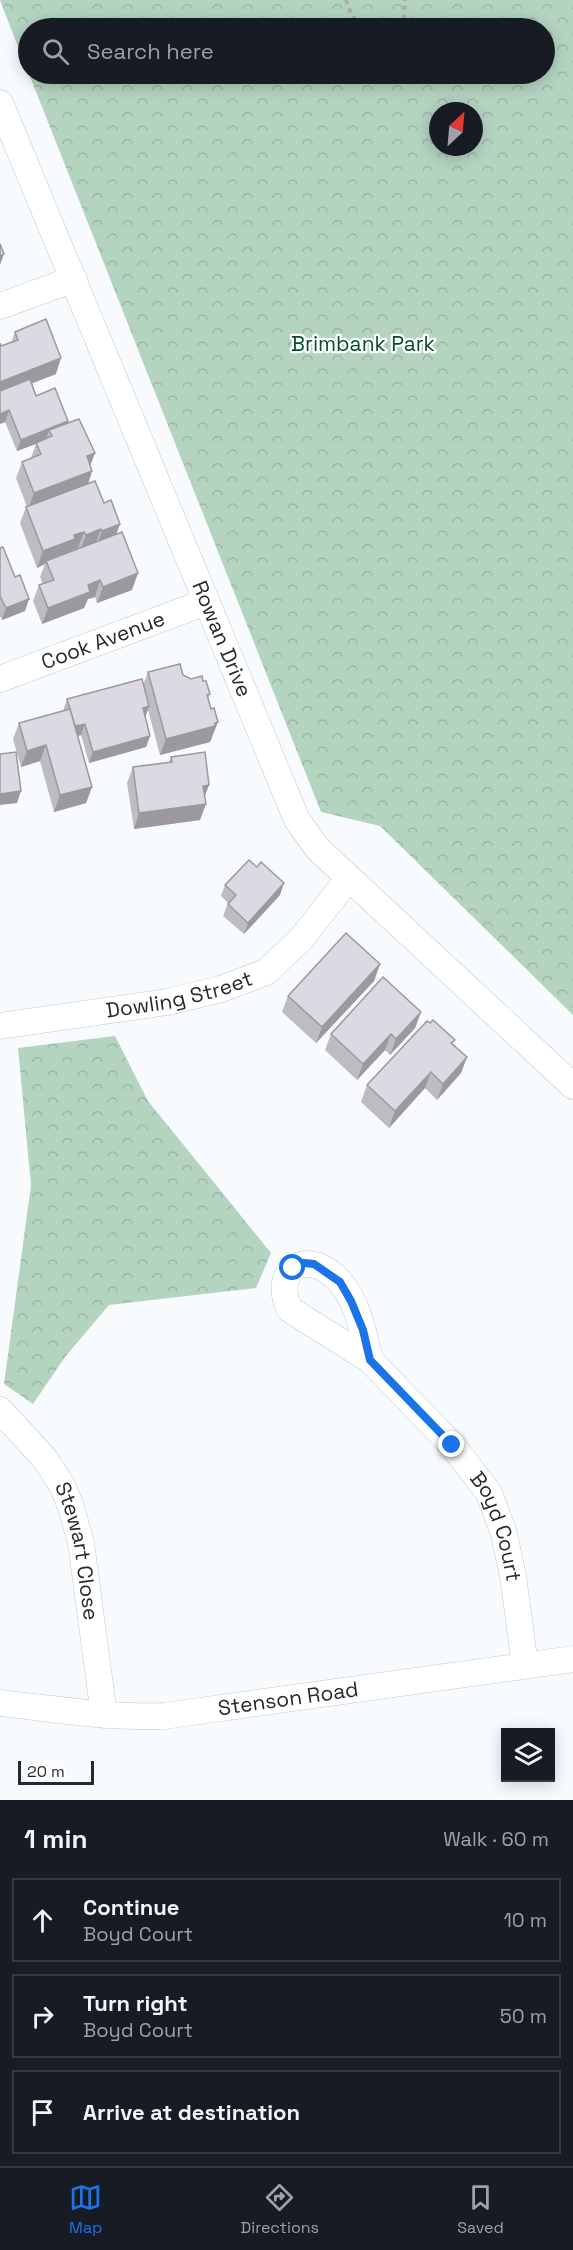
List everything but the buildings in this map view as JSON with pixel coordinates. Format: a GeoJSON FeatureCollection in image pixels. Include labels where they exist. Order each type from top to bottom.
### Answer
{"type":"FeatureCollection","features":[{"type":"Feature","properties":{"kind":"street","name":"Rowan Drive"},"geometry":{"type":"LineString","coordinates":[[0,104],[297,820],[318,849],[573,1086]]}},
{"type":"Feature","properties":{"kind":"street"},"geometry":{"type":"LineString","coordinates":[[0,306],[74,279]]}},
{"type":"Feature","properties":{"kind":"street","name":"Cook Avenue"},"geometry":{"type":"LineString","coordinates":[[0,679],[206,603]]}},
{"type":"Feature","properties":{"kind":"street","name":"Dowling Street"},"geometry":{"type":"LineString","coordinates":[[0,1026],[167,1002],[220,989],[266,972],[301,939],[349,878]]}},
{"type":"Feature","properties":{"kind":"street","name":"Boyd Court"},"geometry":{"type":"LineString","coordinates":[[370,1360],[452,1445],[489,1493],[504,1534],[513,1576],[525,1665]]}},
{"type":"Feature","properties":{"kind":"street","name":"Stewart Close"},"geometry":{"type":"LineString","coordinates":[[0,1410],[45,1459],[63,1487],[71,1507],[81,1542],[104,1715]]}},
{"type":"Feature","properties":{"kind":"street","name":"Stenson Road"},"geometry":{"type":"LineString","coordinates":[[0,1703],[104,1715],[164,1716],[573,1659]]}},
{"type":"Feature","properties":{"kind":"path"},"geometry":{"type":"LineString","coordinates":[[346,0],[354,18]]}},
{"type":"Feature","properties":{"kind":"path"},"geometry":{"type":"LineString","coordinates":[[404,18],[405,0]]}},
{"type":"Feature","properties":{"kind":"green space","name":"Brimbank Park"},"geometry":{"type":"Polygon","coordinates":[[[0,0],[573,0],[573,1015],[380,826],[321,812],[33,84],[555,84],[555,18],[18,18],[18,47],[0,0]]]}},
{"type":"Feature","properties":{"kind":"green space"},"geometry":{"type":"Polygon","coordinates":[[[115,1036],[148,1101],[271,1253],[256,1288],[109,1305],[65,1357],[33,1404],[4,1384],[31,1185],[18,1048],[115,1036]]]}},
{"type":"Feature","properties":{"kind":"route"},"geometry":{"type":"LineString","coordinates":[[293,1268],[304,1263],[314,1264],[340,1282],[363,1330],[370,1360],[452,1445]]}}]}
